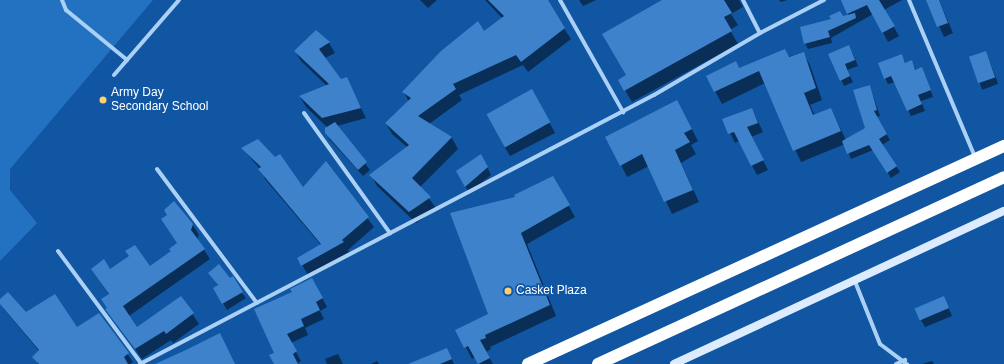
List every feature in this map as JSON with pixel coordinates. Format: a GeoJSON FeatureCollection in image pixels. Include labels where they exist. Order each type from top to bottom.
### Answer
{"type":"FeatureCollection","features":[{"type":"Feature","properties":{"kind":"highway"},"geometry":{"type":"LineString","coordinates":[[528,364],[1004,146]]}},
{"type":"Feature","properties":{"kind":"highway"},"geometry":{"type":"LineString","coordinates":[[598,364],[1004,177]]}},
{"type":"Feature","properties":{"kind":"main road"},"geometry":{"type":"LineString","coordinates":[[674,364],[854,279],[1004,211]]}},
{"type":"Feature","properties":{"kind":"street"},"geometry":{"type":"LineString","coordinates":[[62,0],[66,10],[127,60]]}},
{"type":"Feature","properties":{"kind":"street"},"geometry":{"type":"LineString","coordinates":[[114,75],[179,0]]}},
{"type":"Feature","properties":{"kind":"street"},"geometry":{"type":"LineString","coordinates":[[560,0],[623,112]]}},
{"type":"Feature","properties":{"kind":"street"},"geometry":{"type":"LineString","coordinates":[[743,0],[760,33]]}},
{"type":"Feature","properties":{"kind":"street"},"geometry":{"type":"LineString","coordinates":[[58,251],[141,364],[623,112],[760,33],[824,0]]}},
{"type":"Feature","properties":{"kind":"street"},"geometry":{"type":"LineString","coordinates":[[909,0],[976,159]]}},
{"type":"Feature","properties":{"kind":"street"},"geometry":{"type":"LineString","coordinates":[[304,113],[390,233]]}},
{"type":"Feature","properties":{"kind":"street"},"geometry":{"type":"LineString","coordinates":[[157,169],[257,303]]}},
{"type":"Feature","properties":{"kind":"street"},"geometry":{"type":"LineString","coordinates":[[854,279],[880,344],[887,351],[906,362]]}},
{"type":"Feature","properties":{"kind":"street"},"geometry":{"type":"LineString","coordinates":[[896,364],[906,362]]}},
{"type":"Feature","properties":{"kind":"shaded area"},"geometry":{"type":"Polygon","coordinates":[[[0,0],[153,0],[10,169],[10,190],[37,223],[0,261],[0,0]]]}},
{"type":"Feature","properties":{"kind":"building"},"geometry":{"type":"Polygon","coordinates":[[[488,0],[548,0],[565,28],[521,62],[516,55],[453,84],[456,89],[418,116],[452,137],[412,178],[431,197],[409,212],[369,175],[409,145],[385,123],[411,98],[402,92],[441,51],[478,21],[484,31],[504,16],[488,0]]]}},
{"type":"Feature","properties":{"kind":"building"},"geometry":{"type":"Polygon","coordinates":[[[662,0],[724,0],[732,13],[724,17],[732,31],[624,91],[618,80],[626,75],[602,34],[662,0]]]}},
{"type":"Feature","properties":{"kind":"building"},"geometry":{"type":"Polygon","coordinates":[[[841,0],[879,0],[895,26],[882,33],[867,5],[847,14],[841,0]]]}},
{"type":"Feature","properties":{"kind":"building"},"geometry":{"type":"Polygon","coordinates":[[[926,0],[939,0],[948,23],[937,27],[926,0]]]}},
{"type":"Feature","properties":{"kind":"building"},"geometry":{"type":"Polygon","coordinates":[[[840,11],[843,16],[855,13],[856,18],[828,31],[830,37],[804,44],[800,27],[831,19],[829,16],[840,11]]]}},
{"type":"Feature","properties":{"kind":"building"},"geometry":{"type":"Polygon","coordinates":[[[316,30],[330,42],[319,49],[341,79],[347,77],[361,108],[322,118],[299,96],[329,84],[294,51],[316,30]]]}},
{"type":"Feature","properties":{"kind":"building"},"geometry":{"type":"Polygon","coordinates":[[[849,45],[855,60],[845,64],[850,76],[840,81],[828,54],[849,45]]]}},
{"type":"Feature","properties":{"kind":"building"},"geometry":{"type":"Polygon","coordinates":[[[785,49],[789,57],[804,52],[816,88],[804,93],[813,115],[831,108],[841,131],[793,151],[759,71],[714,92],[706,76],[736,61],[739,68],[785,49]]]}},
{"type":"Feature","properties":{"kind":"building"},"geometry":{"type":"Polygon","coordinates":[[[986,51],[995,77],[978,83],[969,57],[986,51]]]}},
{"type":"Feature","properties":{"kind":"building"},"geometry":{"type":"Polygon","coordinates":[[[902,54],[905,63],[912,60],[915,70],[922,67],[931,90],[918,95],[922,104],[907,111],[891,76],[884,79],[878,63],[902,54]]]}},
{"type":"Feature","properties":{"kind":"building"},"geometry":{"type":"Polygon","coordinates":[[[870,85],[877,110],[874,111],[887,134],[879,139],[897,166],[887,173],[869,145],[847,154],[842,141],[865,128],[853,90],[870,85]]]}},
{"type":"Feature","properties":{"kind":"building"},"geometry":{"type":"Polygon","coordinates":[[[532,89],[550,122],[505,147],[487,114],[532,89]]]}},
{"type":"Feature","properties":{"kind":"building"},"geometry":{"type":"Polygon","coordinates":[[[677,100],[692,129],[684,133],[690,142],[675,150],[693,190],[664,202],[642,154],[620,166],[605,137],[677,100]]]}},
{"type":"Feature","properties":{"kind":"building"},"geometry":{"type":"Polygon","coordinates":[[[752,108],[758,123],[747,127],[764,160],[751,166],[734,132],[728,134],[722,119],[752,108]]]}},
{"type":"Feature","properties":{"kind":"building"},"geometry":{"type":"Polygon","coordinates":[[[335,122],[367,162],[358,170],[325,133],[325,128],[335,122]]]}},
{"type":"Feature","properties":{"kind":"building"},"geometry":{"type":"Polygon","coordinates":[[[258,139],[275,157],[280,154],[303,187],[326,161],[369,217],[342,240],[344,242],[301,266],[297,258],[321,244],[258,169],[261,167],[241,148],[258,139]]]}},
{"type":"Feature","properties":{"kind":"building"},"geometry":{"type":"Polygon","coordinates":[[[481,154],[488,167],[465,187],[456,171],[481,154]]]}},
{"type":"Feature","properties":{"kind":"building"},"geometry":{"type":"Polygon","coordinates":[[[553,176],[570,205],[521,233],[550,305],[485,335],[486,338],[480,340],[490,358],[478,364],[468,346],[464,348],[455,330],[488,314],[450,213],[515,197],[514,195],[553,176]]]}},
{"type":"Feature","properties":{"kind":"building"},"geometry":{"type":"Polygon","coordinates":[[[174,201],[193,224],[191,230],[205,249],[123,306],[137,327],[181,296],[194,313],[166,334],[164,331],[135,349],[105,309],[107,308],[101,299],[109,294],[91,269],[104,259],[110,269],[129,256],[125,251],[135,245],[150,266],[171,251],[169,249],[177,243],[161,219],[167,215],[164,210],[174,201]]]}},
{"type":"Feature","properties":{"kind":"building"},"geometry":{"type":"Polygon","coordinates":[[[219,264],[230,278],[233,276],[243,292],[222,304],[213,288],[218,285],[208,273],[219,264]]]}},
{"type":"Feature","properties":{"kind":"building"},"geometry":{"type":"Polygon","coordinates":[[[312,278],[323,298],[316,302],[320,310],[301,319],[304,326],[287,334],[297,351],[293,354],[298,364],[274,364],[269,355],[274,353],[254,309],[292,292],[290,289],[312,278]]]}},
{"type":"Feature","properties":{"kind":"building"},"geometry":{"type":"Polygon","coordinates":[[[8,292],[26,312],[55,294],[77,327],[99,313],[129,353],[124,357],[128,364],[39,364],[32,357],[39,350],[0,304],[0,299],[8,292]]]}},
{"type":"Feature","properties":{"kind":"building"},"geometry":{"type":"Polygon","coordinates":[[[944,296],[949,308],[920,320],[915,309],[944,296]]]}},
{"type":"Feature","properties":{"kind":"building"},"geometry":{"type":"Polygon","coordinates":[[[220,333],[235,364],[155,364],[188,349],[220,333]]]}},
{"type":"Feature","properties":{"kind":"building"},"geometry":{"type":"Polygon","coordinates":[[[447,348],[452,359],[440,364],[408,364],[447,348]]]}},
{"type":"Feature","properties":{"kind":"place","name":"Army Day Secondary School"},"geometry":{"type":"Point","coordinates":[103,100]}},
{"type":"Feature","properties":{"kind":"place","name":"Casket Plaza"},"geometry":{"type":"Point","coordinates":[508,291]}}]}
